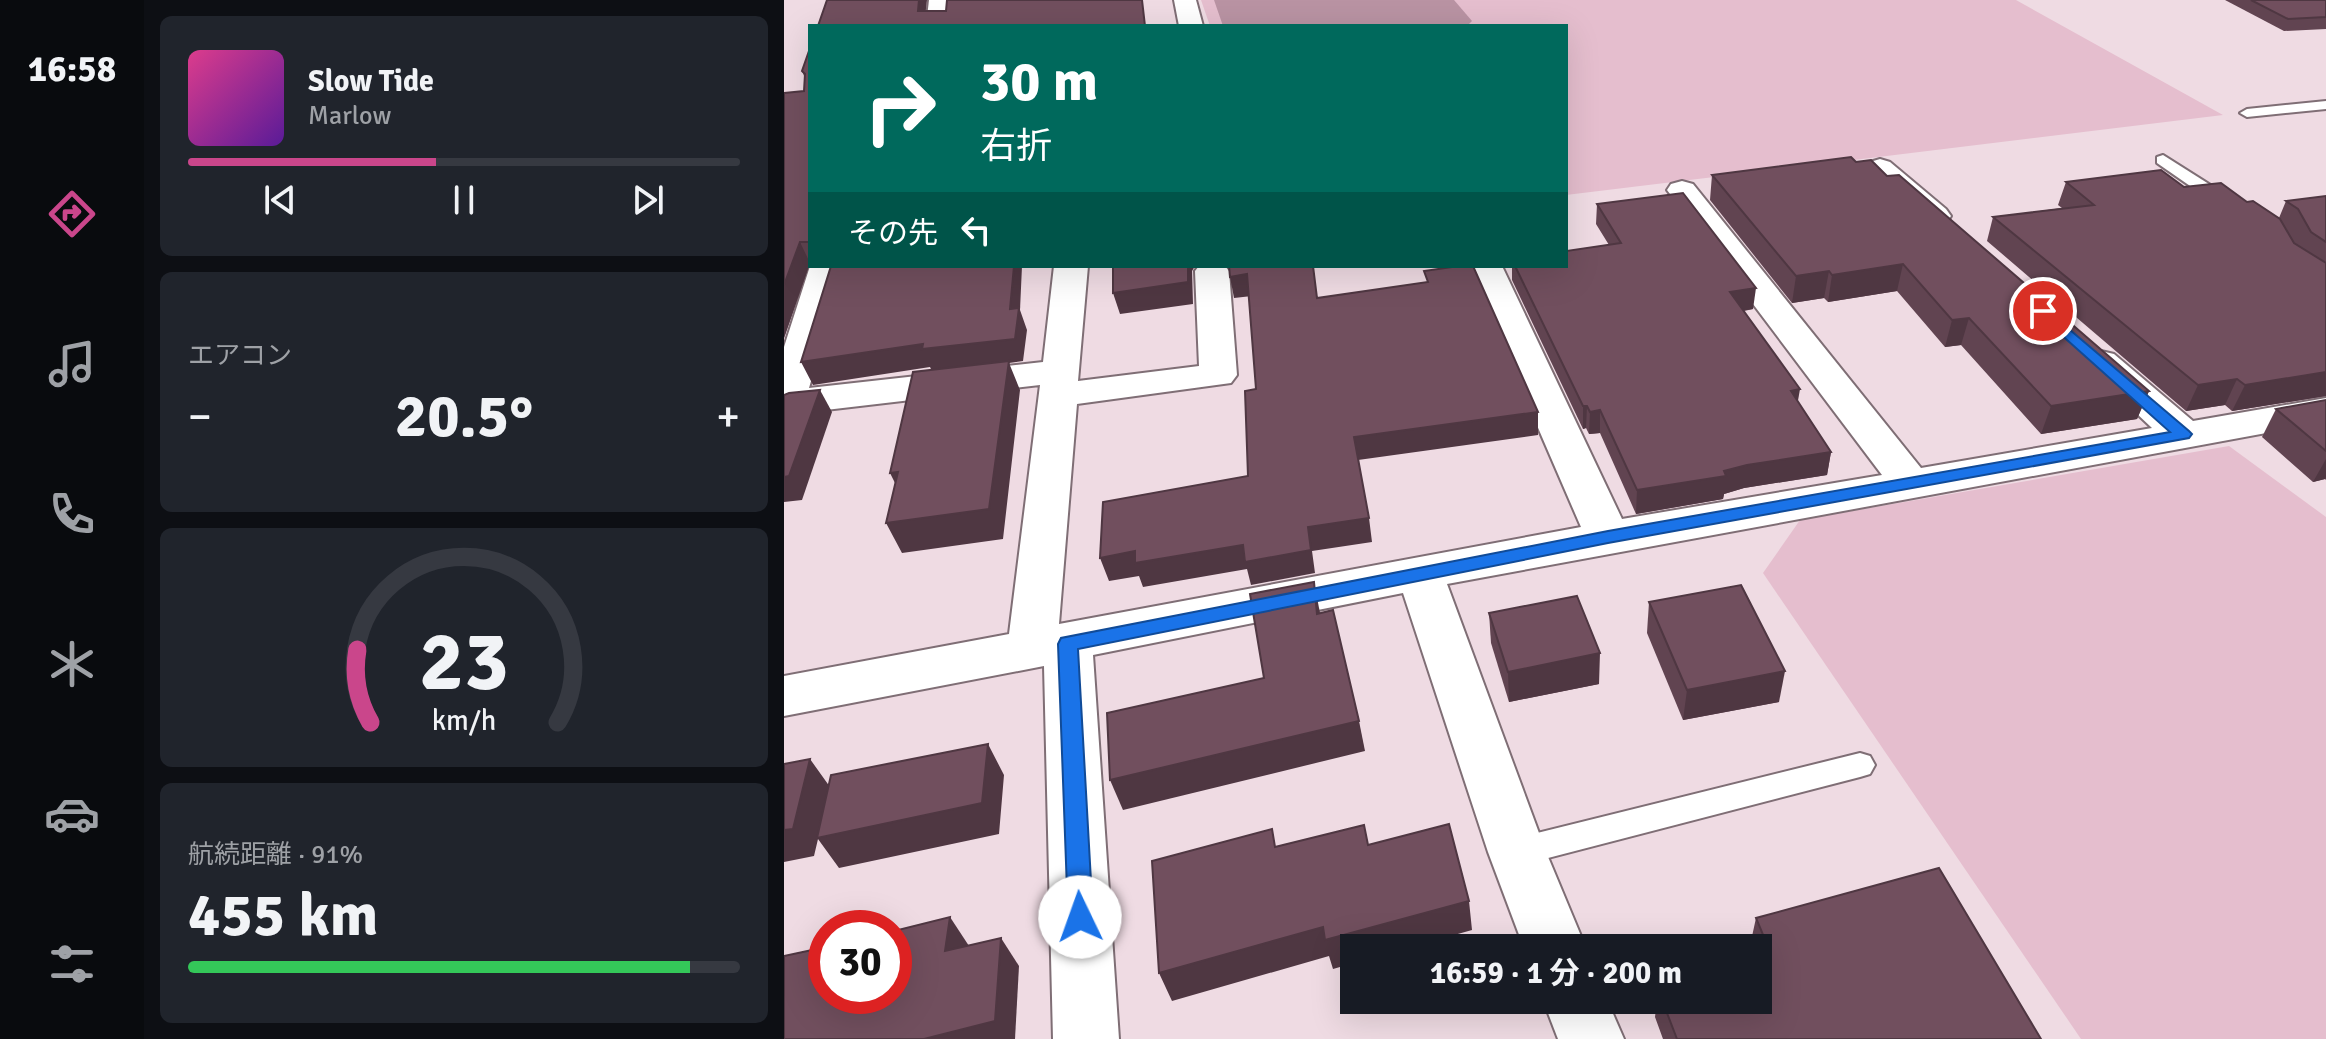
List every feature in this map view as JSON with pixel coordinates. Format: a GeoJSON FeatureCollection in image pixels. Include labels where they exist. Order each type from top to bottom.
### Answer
{"type":"FeatureCollection","features":[{"type":"Feature","properties":{"kind":"street"},"geometry":{"type":"LineString","coordinates":[[938,24],[940,0]]}},
{"type":"Feature","properties":{"kind":"street"},"geometry":{"type":"LineString","coordinates":[[1185,0],[1191,24]]}},
{"type":"Feature","properties":{"kind":"street"},"geometry":{"type":"LineString","coordinates":[[1880,168],[1962,239]]}},
{"type":"Feature","properties":{"kind":"street"},"geometry":{"type":"LineString","coordinates":[[1682,190],[1910,482]]}},
{"type":"Feature","properties":{"kind":"street"},"geometry":{"type":"LineString","coordinates":[[826,268],[785,406],[1059,383],[1218,375],[1212,271]]}},
{"type":"Feature","properties":{"kind":"street"},"geometry":{"type":"LineString","coordinates":[[1071,268],[1059,383],[1050,647],[1086,1039]]}},
{"type":"Feature","properties":{"kind":"street"},"geometry":{"type":"LineString","coordinates":[[1486,268],[1608,537]]}},
{"type":"Feature","properties":{"kind":"street"},"geometry":{"type":"LineString","coordinates":[[2078,342],[2183,434]]}},
{"type":"Feature","properties":{"kind":"street"},"geometry":{"type":"LineString","coordinates":[[784,696],[1608,537],[2326,410]]}},
{"type":"Feature","properties":{"kind":"street"},"geometry":{"type":"LineString","coordinates":[[1420,574],[1517,852],[1549,934]]}},
{"type":"Feature","properties":{"kind":"street"},"geometry":{"type":"LineString","coordinates":[[1581,1014],[1591,1039]]}},
{"type":"Feature","properties":{"kind":"lane"},"geometry":{"type":"LineString","coordinates":[[2247,113],[2326,105]]}},
{"type":"Feature","properties":{"kind":"lane"},"geometry":{"type":"LineString","coordinates":[[2163,160],[2240,212]]}},
{"type":"Feature","properties":{"kind":"lane"},"geometry":{"type":"LineString","coordinates":[[1517,852],[1860,765]]}},
{"type":"Feature","properties":{"kind":"shaded area"},"geometry":{"type":"Polygon","coordinates":[[[1201,0],[2016,0],[2223,115],[1568,195],[1568,24],[1209,24],[1201,0]]]}},
{"type":"Feature","properties":{"kind":"shaded area"},"geometry":{"type":"Polygon","coordinates":[[[1214,0],[1454,0],[1472,21],[1469,24],[1222,24],[1214,0]]]}},
{"type":"Feature","properties":{"kind":"shaded area"},"geometry":{"type":"Polygon","coordinates":[[[2229,446],[2326,517],[2326,1039],[2081,1039],[1763,573],[1800,520],[2229,446]]]}},
{"type":"Feature","properties":{"kind":"building"},"geometry":{"type":"Polygon","coordinates":[[[827,0],[919,0],[918,11],[946,11],[947,0],[1142,0],[1145,24],[819,24],[827,0]]]}},
{"type":"Feature","properties":{"kind":"building"},"geometry":{"type":"Polygon","coordinates":[[[2251,0],[2326,0],[2326,17],[2288,19],[2251,0]]]}},
{"type":"Feature","properties":{"kind":"building"},"geometry":{"type":"Polygon","coordinates":[[[808,54],[808,242],[800,242],[784,285],[784,93],[804,91],[805,74],[802,71],[808,54]]]}},
{"type":"Feature","properties":{"kind":"building"},"geometry":{"type":"Polygon","coordinates":[[[1851,157],[1856,162],[1871,160],[1887,176],[1899,175],[2149,391],[2051,406],[1969,318],[1952,320],[1903,264],[1832,275],[1829,271],[1796,276],[1712,175],[1851,157]]]}},
{"type":"Feature","properties":{"kind":"building"},"geometry":{"type":"Polygon","coordinates":[[[2161,170],[2184,187],[2221,183],[2247,202],[2253,201],[2280,219],[2294,243],[2326,263],[2326,372],[2245,385],[2237,379],[2198,385],[1993,217],[2094,205],[2066,182],[2161,170]]]}},
{"type":"Feature","properties":{"kind":"building"},"geometry":{"type":"Polygon","coordinates":[[[1683,193],[1756,288],[1730,292],[1800,389],[1791,391],[1831,452],[1747,465],[1724,471],[1726,476],[1637,490],[1600,410],[1590,412],[1587,406],[1583,406],[1516,268],[1568,268],[1568,251],[1621,243],[1597,204],[1683,193]]]}},
{"type":"Feature","properties":{"kind":"building"},"geometry":{"type":"Polygon","coordinates":[[[2326,196],[2326,242],[2311,232],[2298,209],[2286,201],[2326,196]]]}},
{"type":"Feature","properties":{"kind":"building"},"geometry":{"type":"Polygon","coordinates":[[[830,268],[1014,268],[1010,309],[1019,308],[1015,339],[922,349],[923,344],[801,362],[830,268]]]}},
{"type":"Feature","properties":{"kind":"building"},"geometry":{"type":"Polygon","coordinates":[[[1113,268],[1188,268],[1188,282],[1113,293],[1113,268]]]}},
{"type":"Feature","properties":{"kind":"building"},"geometry":{"type":"Polygon","coordinates":[[[1229,268],[1313,268],[1317,298],[1428,282],[1424,271],[1474,268],[1538,412],[1354,437],[1369,518],[1308,527],[1311,550],[1245,562],[1243,545],[1135,563],[1135,551],[1100,558],[1103,502],[1248,476],[1245,391],[1256,389],[1247,274],[1230,277],[1229,268]]]}},
{"type":"Feature","properties":{"kind":"building"},"geometry":{"type":"Polygon","coordinates":[[[1009,361],[989,509],[886,523],[898,472],[890,473],[913,372],[1009,361]]]}},
{"type":"Feature","properties":{"kind":"building"},"geometry":{"type":"Polygon","coordinates":[[[820,390],[789,476],[784,477],[784,395],[820,390]]]}},
{"type":"Feature","properties":{"kind":"building"},"geometry":{"type":"Polygon","coordinates":[[[2326,400],[2326,451],[2276,409],[2326,400]]]}},
{"type":"Feature","properties":{"kind":"building"},"geometry":{"type":"Polygon","coordinates":[[[1314,582],[1317,614],[1333,610],[1359,721],[1110,780],[1107,713],[1264,678],[1250,594],[1314,582]]]}},
{"type":"Feature","properties":{"kind":"building"},"geometry":{"type":"Polygon","coordinates":[[[1741,585],[1785,671],[1687,690],[1649,602],[1741,585]]]}},
{"type":"Feature","properties":{"kind":"building"},"geometry":{"type":"Polygon","coordinates":[[[1577,596],[1600,653],[1508,672],[1489,613],[1577,596]]]}},
{"type":"Feature","properties":{"kind":"building"},"geometry":{"type":"Polygon","coordinates":[[[988,744],[982,803],[817,838],[831,775],[988,744]]]}},
{"type":"Feature","properties":{"kind":"building"},"geometry":{"type":"Polygon","coordinates":[[[810,759],[793,829],[784,830],[784,764],[810,759]]]}},
{"type":"Feature","properties":{"kind":"building"},"geometry":{"type":"Polygon","coordinates":[[[1449,824],[1469,901],[1325,940],[1323,927],[1159,973],[1152,861],[1272,829],[1275,847],[1364,825],[1368,845],[1449,824]]]}},
{"type":"Feature","properties":{"kind":"building"},"geometry":{"type":"Polygon","coordinates":[[[1939,868],[2041,1039],[1677,1039],[1667,1014],[1772,1014],[1772,934],[1763,934],[1756,918],[1939,868]]]}},
{"type":"Feature","properties":{"kind":"building"},"geometry":{"type":"Polygon","coordinates":[[[950,917],[945,951],[1001,938],[995,1021],[924,1039],[784,1039],[784,956],[808,951],[808,1014],[912,1014],[912,926],[950,917]]]}},
{"type":"Feature","properties":{"kind":"route"},"geometry":{"type":"LineString","coordinates":[[1080,917],[1068,644],[1608,537],[2183,434],[2043,311]]}}]}
